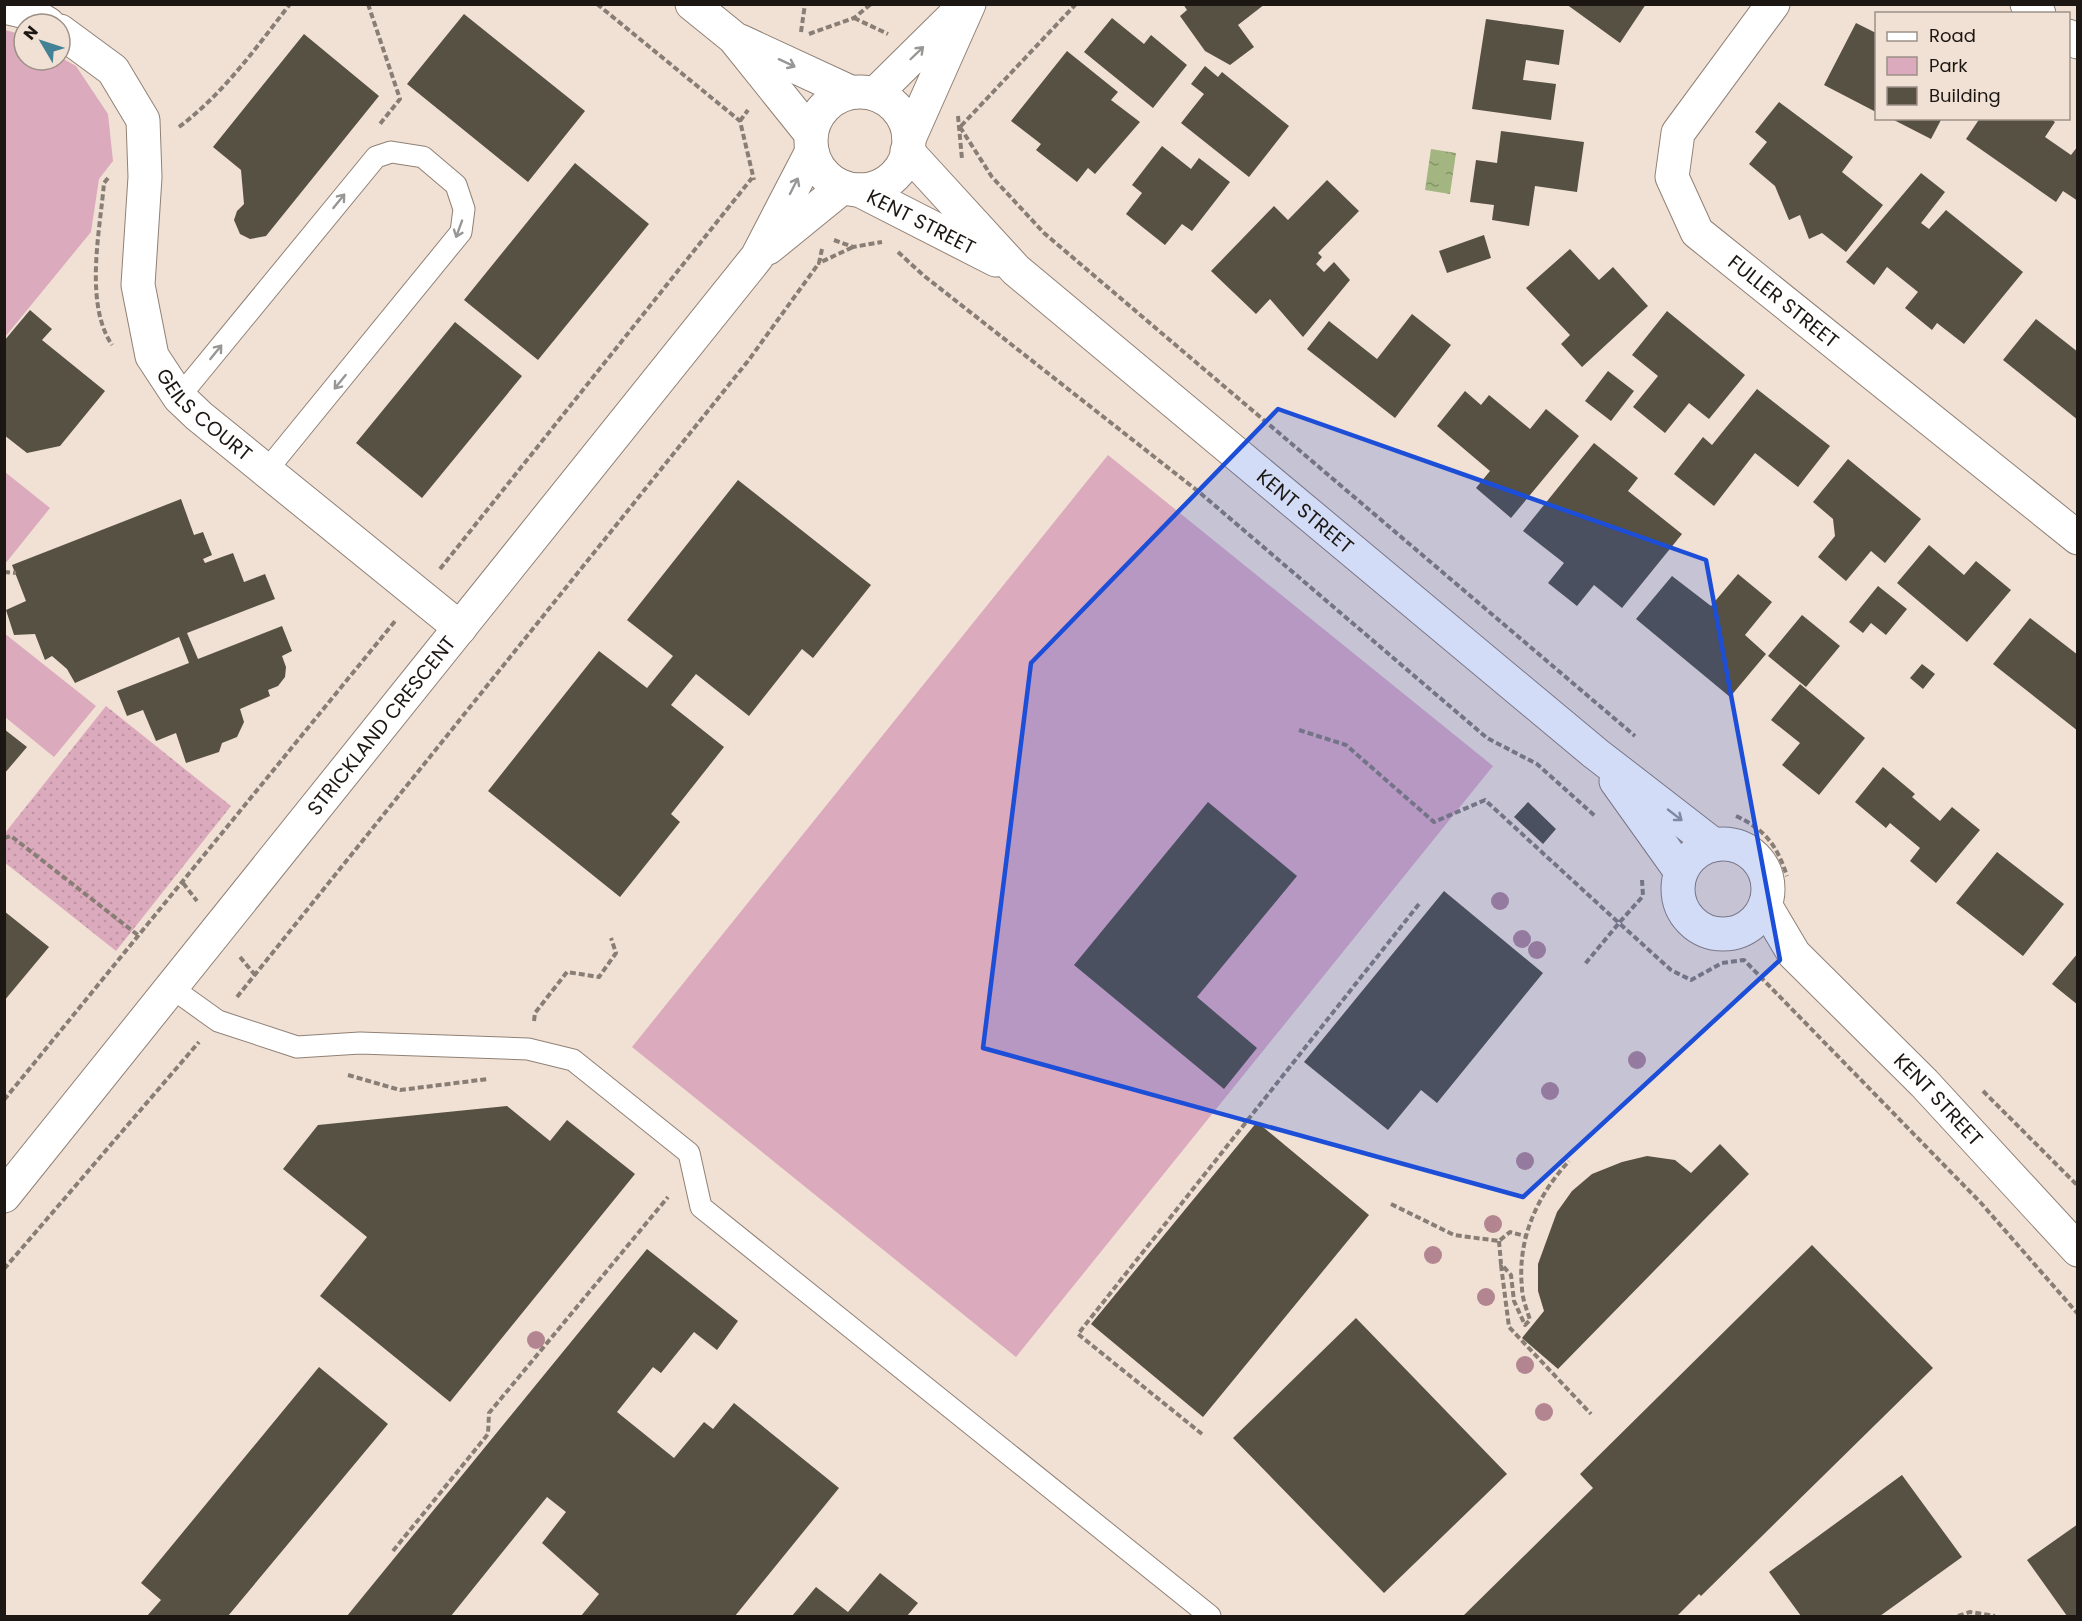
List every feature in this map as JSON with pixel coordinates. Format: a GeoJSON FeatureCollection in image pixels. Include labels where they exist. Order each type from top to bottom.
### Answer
{"type":"FeatureCollection","features":[{"type":"Feature","properties":{"kind":"street"},"geometry":{"type":"LineString","coordinates":[[692,4],[734,39],[811,143],[818,166],[829,179],[851,188],[876,187],[890,179],[901,167],[908,145],[968,4]]}},
{"type":"Feature","properties":{"kind":"street"},"geometry":{"type":"LineString","coordinates":[[811,143],[824,107],[836,98],[862,93],[968,4]]}},
{"type":"Feature","properties":{"kind":"street","name":"FULLER STREET"},"geometry":{"type":"LineString","coordinates":[[1773,4],[1678,133],[1672,177],[1697,232],[2078,538]]}},
{"type":"Feature","properties":{"kind":"street"},"geometry":{"type":"LineString","coordinates":[[4,7],[23,12]]}},
{"type":"Feature","properties":{"kind":"street"},"geometry":{"type":"LineString","coordinates":[[734,39],[862,93],[888,100],[899,111],[908,145]]}},
{"type":"Feature","properties":{"kind":"street","name":"GEILS COURT"},"geometry":{"type":"LineString","coordinates":[[72,40],[113,70],[143,120],[145,177],[138,285],[152,356],[179,397],[460,628]]}},
{"type":"Feature","properties":{"kind":"street","name":"STRICKLAND CRESCENT"},"geometry":{"type":"LineString","coordinates":[[4,1196],[757,257],[811,143]]}},
{"type":"Feature","properties":{"kind":"street","name":"KENT STREET"},"geometry":{"type":"LineString","coordinates":[[908,145],[1016,270],[1595,753],[1714,845]]}},
{"type":"Feature","properties":{"kind":"street","name":"KENT STREET"},"geometry":{"type":"LineString","coordinates":[[851,188],[1016,270]]}},
{"type":"Feature","properties":{"kind":"street","name":"STRICKLAND CRESCENT"},"geometry":{"type":"LineString","coordinates":[[757,257],[851,188]]}},
{"type":"Feature","properties":{"kind":"street","name":"KENT STREET"},"geometry":{"type":"LineString","coordinates":[[1595,753],[1681,872]]}},
{"type":"Feature","properties":{"kind":"street"},"geometry":{"type":"LineString","coordinates":[[1714,845],[1740,847],[1758,860],[1768,882],[1765,905],[1756,920],[1735,933],[1716,934],[1691,921],[1679,901],[1678,881],[1681,872],[1690,857],[1705,847],[1714,845]]}},
{"type":"Feature","properties":{"kind":"street","name":"KENT STREET"},"geometry":{"type":"LineString","coordinates":[[1765,905],[1794,954],[1924,1083],[2078,1250]]}},
{"type":"Feature","properties":{"kind":"street","name":"KENT STREET"},"geometry":{"type":"LineString","coordinates":[[1735,933],[1794,954]]}},
{"type":"Feature","properties":{"kind":"lane"},"geometry":{"type":"LineString","coordinates":[[179,397],[376,157],[392,152],[423,158],[456,185],[464,209],[461,232],[267,470]]}},
{"type":"Feature","properties":{"kind":"lane"},"geometry":{"type":"LineString","coordinates":[[172,988],[218,1021],[297,1047],[360,1043],[528,1049],[573,1060],[688,1153],[701,1208],[1210,1617]]}},
{"type":"Feature","properties":{"kind":"path"},"geometry":{"type":"LineString","coordinates":[[171,133],[204,108],[219,92],[290,4]]}},
{"type":"Feature","properties":{"kind":"path"},"geometry":{"type":"LineString","coordinates":[[4,1100],[417,594],[752,178],[740,122],[597,4]]}},
{"type":"Feature","properties":{"kind":"path"},"geometry":{"type":"LineString","coordinates":[[805,4],[800,38],[854,18],[871,4]]}},
{"type":"Feature","properties":{"kind":"path"},"geometry":{"type":"LineString","coordinates":[[1044,233],[992,177],[960,127],[1076,4]]}},
{"type":"Feature","properties":{"kind":"path"},"geometry":{"type":"LineString","coordinates":[[854,18],[893,36]]}},
{"type":"Feature","properties":{"kind":"path"},"geometry":{"type":"LineString","coordinates":[[826,237],[853,247]]}},
{"type":"Feature","properties":{"kind":"path"},"geometry":{"type":"LineString","coordinates":[[819,263],[853,247],[886,241]]}},
{"type":"Feature","properties":{"kind":"path"},"geometry":{"type":"LineString","coordinates":[[4,1269],[218,1021],[748,361],[819,263],[823,246]]}},
{"type":"Feature","properties":{"kind":"path"},"geometry":{"type":"LineString","coordinates":[[893,248],[923,275],[1199,492],[1487,738],[1537,764],[1603,824]]}},
{"type":"Feature","properties":{"kind":"path"},"geometry":{"type":"LineString","coordinates":[[921,265],[923,275]]}},
{"type":"Feature","properties":{"kind":"path"},"geometry":{"type":"LineString","coordinates":[[4,572],[16,573]]}},
{"type":"Feature","properties":{"kind":"path"},"geometry":{"type":"LineString","coordinates":[[1299,730],[1346,745],[1434,822],[1485,800],[1671,970],[1691,980],[1722,963],[1744,960],[1981,1203],[2078,1314]]}},
{"type":"Feature","properties":{"kind":"path"},"geometry":{"type":"LineString","coordinates":[[4,838],[11,836],[139,936]]}},
{"type":"Feature","properties":{"kind":"path"},"geometry":{"type":"LineString","coordinates":[[1585,964],[1643,896],[1641,874]]}},
{"type":"Feature","properties":{"kind":"path"},"geometry":{"type":"LineString","coordinates":[[1202,1434],[1078,1334],[1419,904]]}},
{"type":"Feature","properties":{"kind":"path"},"geometry":{"type":"LineString","coordinates":[[528,1049],[535,1013],[567,972],[599,977],[616,953],[610,938]]}},
{"type":"Feature","properties":{"kind":"path"},"geometry":{"type":"LineString","coordinates":[[1501,1264],[1511,1275],[1514,1300],[1525,1325],[1530,1320],[1522,1288],[1526,1236],[1535,1209],[1549,1184],[1569,1161]]}},
{"type":"Feature","properties":{"kind":"path"},"geometry":{"type":"LineString","coordinates":[[393,1551],[488,1434],[489,1413],[672,1191]]}},
{"type":"Feature","properties":{"kind":"path"},"geometry":{"type":"LineString","coordinates":[[1391,1204],[1454,1234],[1499,1241],[1510,1232],[1526,1236]]}},
{"type":"Feature","properties":{"kind":"path"},"geometry":{"type":"LineString","coordinates":[[1499,1241],[1509,1327],[1591,1414]]}},
{"type":"Feature","properties":{"kind":"path"},"geometry":{"type":"LineString","coordinates":[[1958,1617],[1970,1612],[1995,1617]]}},
{"type":"Feature","properties":{"kind":"highlighted area"},"geometry":{"type":"Polygon","coordinates":[[[1278,409],[1706,560],[1780,960],[1523,1197],[983,1048],[1031,663],[1278,409]]]}},
{"type":"Feature","properties":{"kind":"green space"},"geometry":{"type":"Polygon","coordinates":[[[5,30],[12,32],[12,72],[72,72],[72,64],[76,66],[108,114],[113,161],[99,179],[91,232],[5,337],[5,30]]]}},
{"type":"Feature","properties":{"kind":"green space"},"geometry":{"type":"Polygon","coordinates":[[[1108,455],[1493,766],[1016,1357],[632,1047],[1108,455]]]}},
{"type":"Feature","properties":{"kind":"green space"},"geometry":{"type":"Polygon","coordinates":[[[5,472],[50,508],[5,564],[5,472]]]}},
{"type":"Feature","properties":{"kind":"green space"},"geometry":{"type":"Polygon","coordinates":[[[4,633],[96,706],[54,757],[5,717],[4,633]]]}},
{"type":"Feature","properties":{"kind":"green space"},"geometry":{"type":"Polygon","coordinates":[[[106,706],[231,806],[116,951],[4,862],[5,833],[106,706]]]}},
{"type":"Feature","properties":{"kind":"water"},"geometry":{"type":"Polygon","coordinates":[[[1431,149],[1456,153],[1450,194],[1425,190],[1431,149]]]}},
{"type":"Feature","properties":{"kind":"building"},"geometry":{"type":"Polygon","coordinates":[[[1183,4],[1265,4],[1238,25],[1254,47],[1230,65],[1205,51],[1180,16],[1187,10],[1183,4]]]}},
{"type":"Feature","properties":{"kind":"building"},"geometry":{"type":"Polygon","coordinates":[[[1566,4],[1646,4],[1620,43],[1566,4]]]}},
{"type":"Feature","properties":{"kind":"building"},"geometry":{"type":"Polygon","coordinates":[[[464,14],[585,111],[528,182],[407,84],[464,14]]]}},
{"type":"Feature","properties":{"kind":"building"},"geometry":{"type":"Polygon","coordinates":[[[1112,18],[1144,44],[1151,35],[1187,65],[1153,108],[1084,52],[1112,18]]]}},
{"type":"Feature","properties":{"kind":"building"},"geometry":{"type":"Polygon","coordinates":[[[1486,19],[1564,30],[1559,65],[1526,60],[1523,80],[1556,84],[1551,120],[1472,109],[1486,19]]]}},
{"type":"Feature","properties":{"kind":"building"},"geometry":{"type":"Polygon","coordinates":[[[1856,23],[1875,32],[1875,111],[1824,85],[1856,23]]]}},
{"type":"Feature","properties":{"kind":"building"},"geometry":{"type":"Polygon","coordinates":[[[304,34],[379,96],[266,236],[250,239],[240,234],[234,220],[237,211],[244,204],[241,170],[213,147],[304,34]]]}},
{"type":"Feature","properties":{"kind":"building"},"geometry":{"type":"Polygon","coordinates":[[[1067,51],[1118,92],[1111,100],[1140,122],[1095,174],[1088,168],[1077,182],[1036,150],[1041,144],[1011,121],[1067,51]]]}},
{"type":"Feature","properties":{"kind":"building"},"geometry":{"type":"Polygon","coordinates":[[[1205,66],[1218,77],[1222,72],[1289,126],[1249,177],[1181,123],[1204,94],[1191,84],[1205,66]]]}},
{"type":"Feature","properties":{"kind":"building"},"geometry":{"type":"Polygon","coordinates":[[[1779,102],[1853,157],[1842,172],[1883,205],[1846,252],[1822,233],[1809,239],[1800,215],[1789,220],[1775,186],[1749,164],[1767,142],[1755,132],[1779,102]]]}},
{"type":"Feature","properties":{"kind":"building"},"geometry":{"type":"Polygon","coordinates":[[[1894,120],[1941,120],[1931,139],[1894,120]]]}},
{"type":"Feature","properties":{"kind":"building"},"geometry":{"type":"Polygon","coordinates":[[[1979,120],[2052,120],[2055,122],[2045,137],[2071,155],[2078,146],[2078,201],[2063,191],[2056,202],[1966,139],[1979,120]]]}},
{"type":"Feature","properties":{"kind":"building"},"geometry":{"type":"Polygon","coordinates":[[[1501,131],[1584,142],[1577,192],[1535,186],[1529,226],[1492,220],[1494,205],[1470,202],[1476,160],[1497,163],[1501,131]]]}},
{"type":"Feature","properties":{"kind":"building"},"geometry":{"type":"Polygon","coordinates":[[[1162,146],[1191,169],[1199,158],[1230,182],[1192,231],[1182,224],[1165,245],[1126,214],[1142,193],[1132,185],[1162,146]]]}},
{"type":"Feature","properties":{"kind":"building"},"geometry":{"type":"Polygon","coordinates":[[[575,163],[649,224],[538,360],[464,300],[575,163]]]}},
{"type":"Feature","properties":{"kind":"building"},"geometry":{"type":"Polygon","coordinates":[[[1921,173],[1945,192],[1921,223],[1929,229],[1946,210],[2023,272],[1964,344],[1937,323],[1932,330],[1905,308],[1918,292],[1887,267],[1874,285],[1846,262],[1921,173]]]}},
{"type":"Feature","properties":{"kind":"building"},"geometry":{"type":"Polygon","coordinates":[[[1327,180],[1359,211],[1318,253],[1322,257],[1316,264],[1324,272],[1334,262],[1350,280],[1303,337],[1270,299],[1256,314],[1211,271],[1274,206],[1288,220],[1327,180]]]}},
{"type":"Feature","properties":{"kind":"building"},"geometry":{"type":"Polygon","coordinates":[[[1484,235],[1491,258],[1447,273],[1439,251],[1484,235]]]}},
{"type":"Feature","properties":{"kind":"building"},"geometry":{"type":"Polygon","coordinates":[[[1570,249],[1599,280],[1613,267],[1648,306],[1582,367],[1561,344],[1570,335],[1526,288],[1570,249]]]}},
{"type":"Feature","properties":{"kind":"building"},"geometry":{"type":"Polygon","coordinates":[[[30,310],[52,329],[42,340],[105,391],[60,446],[27,453],[4,435],[4,341],[30,310]]]}},
{"type":"Feature","properties":{"kind":"building"},"geometry":{"type":"Polygon","coordinates":[[[1667,311],[1745,375],[1709,419],[1689,403],[1665,433],[1633,407],[1658,376],[1632,355],[1667,311]]]}},
{"type":"Feature","properties":{"kind":"building"},"geometry":{"type":"Polygon","coordinates":[[[1412,314],[1451,345],[1395,418],[1307,349],[1329,321],[1377,359],[1412,314]]]}},
{"type":"Feature","properties":{"kind":"building"},"geometry":{"type":"Polygon","coordinates":[[[2036,319],[2078,352],[2078,420],[2003,360],[2036,319]]]}},
{"type":"Feature","properties":{"kind":"building"},"geometry":{"type":"Polygon","coordinates":[[[455,322],[522,376],[422,498],[356,443],[455,322]]]}},
{"type":"Feature","properties":{"kind":"building"},"geometry":{"type":"Polygon","coordinates":[[[1608,371],[1634,391],[1611,421],[1585,401],[1608,371]]]}},
{"type":"Feature","properties":{"kind":"building"},"geometry":{"type":"Polygon","coordinates":[[[1757,389],[1830,446],[1798,487],[1755,453],[1714,506],[1674,474],[1703,437],[1712,445],[1757,389]]]}},
{"type":"Feature","properties":{"kind":"building"},"geometry":{"type":"Polygon","coordinates":[[[1465,391],[1481,405],[1489,395],[1530,429],[1546,409],[1579,436],[1511,518],[1476,488],[1490,471],[1437,426],[1465,391]]]}},
{"type":"Feature","properties":{"kind":"building"},"geometry":{"type":"Polygon","coordinates":[[[1594,443],[1638,478],[1628,491],[1682,534],[1622,608],[1594,585],[1577,606],[1548,583],[1564,563],[1523,531],[1594,443]]]}},
{"type":"Feature","properties":{"kind":"building"},"geometry":{"type":"Polygon","coordinates":[[[1848,459],[1921,519],[1885,563],[1871,551],[1846,581],[1818,557],[1835,536],[1833,519],[1813,502],[1848,459]]]}},
{"type":"Feature","properties":{"kind":"building"},"geometry":{"type":"Polygon","coordinates":[[[738,480],[871,585],[813,658],[802,649],[749,716],[696,674],[671,705],[724,747],[671,814],[680,822],[620,897],[488,791],[599,651],[647,688],[673,656],[627,620],[738,480]]]}},
{"type":"Feature","properties":{"kind":"building"},"geometry":{"type":"Polygon","coordinates":[[[181,499],[194,535],[203,532],[212,555],[203,559],[205,563],[233,553],[244,582],[265,574],[275,599],[187,633],[198,659],[282,626],[292,651],[282,656],[286,667],[285,677],[278,686],[268,690],[270,696],[240,709],[244,722],[237,737],[222,743],[219,752],[186,763],[176,733],[156,741],[143,710],[127,716],[117,691],[189,663],[179,637],[75,683],[67,669],[52,656],[45,660],[35,634],[14,635],[6,610],[26,601],[12,565],[181,499]]]}},
{"type":"Feature","properties":{"kind":"building"},"geometry":{"type":"Polygon","coordinates":[[[1929,545],[1964,575],[1976,561],[2011,590],[1967,642],[1897,583],[1929,545]]]}},
{"type":"Feature","properties":{"kind":"building"},"geometry":{"type":"Polygon","coordinates":[[[1738,574],[1772,602],[1745,635],[1766,654],[1730,697],[1636,619],[1672,576],[1711,606],[1738,574]]]}},
{"type":"Feature","properties":{"kind":"building"},"geometry":{"type":"Polygon","coordinates":[[[1878,586],[1907,609],[1886,635],[1871,623],[1863,633],[1849,622],[1878,586]]]}},
{"type":"Feature","properties":{"kind":"building"},"geometry":{"type":"Polygon","coordinates":[[[1802,615],[1840,646],[1806,687],[1768,656],[1802,615]]]}},
{"type":"Feature","properties":{"kind":"building"},"geometry":{"type":"Polygon","coordinates":[[[2030,618],[2078,655],[2078,731],[1993,664],[2030,618]]]}},
{"type":"Feature","properties":{"kind":"building"},"geometry":{"type":"Polygon","coordinates":[[[1922,664],[1935,674],[1923,689],[1910,678],[1922,664]]]}},
{"type":"Feature","properties":{"kind":"building"},"geometry":{"type":"Polygon","coordinates":[[[1800,684],[1865,738],[1819,795],[1782,765],[1800,743],[1771,720],[1800,684]]]}},
{"type":"Feature","properties":{"kind":"building"},"geometry":{"type":"Polygon","coordinates":[[[4,729],[27,747],[4,774],[4,729]]]}},
{"type":"Feature","properties":{"kind":"building"},"geometry":{"type":"Polygon","coordinates":[[[1883,767],[1915,794],[1912,797],[1940,821],[1952,807],[1980,830],[1936,883],[1910,861],[1920,848],[1890,823],[1886,828],[1855,802],[1883,767]]]}},
{"type":"Feature","properties":{"kind":"building"},"geometry":{"type":"Polygon","coordinates":[[[1208,802],[1297,876],[1197,997],[1257,1048],[1224,1089],[1074,965],[1208,802]]]}},
{"type":"Feature","properties":{"kind":"building"},"geometry":{"type":"Polygon","coordinates":[[[1528,802],[1556,829],[1543,844],[1514,817],[1528,802]]]}},
{"type":"Feature","properties":{"kind":"building"},"geometry":{"type":"Polygon","coordinates":[[[1997,852],[2064,904],[2023,956],[1956,903],[1997,852]]]}},
{"type":"Feature","properties":{"kind":"building"},"geometry":{"type":"Polygon","coordinates":[[[1444,891],[1543,973],[1437,1103],[1421,1090],[1388,1130],[1304,1062],[1444,891]]]}},
{"type":"Feature","properties":{"kind":"building"},"geometry":{"type":"Polygon","coordinates":[[[4,911],[49,947],[4,1001],[4,911]]]}},
{"type":"Feature","properties":{"kind":"building"},"geometry":{"type":"Polygon","coordinates":[[[2078,953],[2078,1005],[2052,984],[2078,953]]]}},
{"type":"Feature","properties":{"kind":"building"},"geometry":{"type":"Polygon","coordinates":[[[507,1106],[550,1141],[567,1120],[635,1174],[450,1402],[320,1296],[367,1237],[283,1169],[318,1125],[507,1106]]]}},
{"type":"Feature","properties":{"kind":"building"},"geometry":{"type":"Polygon","coordinates":[[[1257,1122],[1369,1215],[1203,1417],[1091,1324],[1257,1122]]]}},
{"type":"Feature","properties":{"kind":"building"},"geometry":{"type":"Polygon","coordinates":[[[1720,1144],[1749,1174],[1558,1369],[1522,1338],[1544,1311],[1538,1291],[1538,1264],[1557,1212],[1572,1191],[1592,1174],[1622,1162],[1647,1156],[1675,1160],[1691,1173],[1720,1144]]]}},
{"type":"Feature","properties":{"kind":"building"},"geometry":{"type":"Polygon","coordinates":[[[1812,1245],[1933,1368],[1701,1596],[1699,1594],[1677,1616],[1463,1616],[1593,1488],[1580,1474],[1812,1245]]]}},
{"type":"Feature","properties":{"kind":"building"},"geometry":{"type":"Polygon","coordinates":[[[647,1249],[738,1321],[717,1350],[694,1332],[661,1373],[653,1367],[617,1412],[674,1458],[704,1422],[713,1429],[734,1403],[839,1488],[735,1616],[581,1616],[599,1594],[542,1543],[566,1512],[547,1497],[451,1616],[347,1616],[647,1249]]]}},
{"type":"Feature","properties":{"kind":"building"},"geometry":{"type":"Polygon","coordinates":[[[1356,1318],[1507,1474],[1384,1593],[1233,1438],[1356,1318]]]}},
{"type":"Feature","properties":{"kind":"building"},"geometry":{"type":"Polygon","coordinates":[[[319,1367],[388,1424],[228,1616],[147,1616],[161,1600],[141,1583],[319,1367]]]}},
{"type":"Feature","properties":{"kind":"building"},"geometry":{"type":"Polygon","coordinates":[[[1902,1475],[1962,1557],[1880,1616],[1801,1616],[1769,1572],[1902,1475]]]}},
{"type":"Feature","properties":{"kind":"building"},"geometry":{"type":"Polygon","coordinates":[[[2078,1524],[2078,1616],[2067,1616],[2027,1560],[2078,1524]]]}},
{"type":"Feature","properties":{"kind":"building"},"geometry":{"type":"Polygon","coordinates":[[[880,1573],[918,1603],[907,1616],[792,1616],[816,1587],[848,1612],[880,1573]]]}}]}
